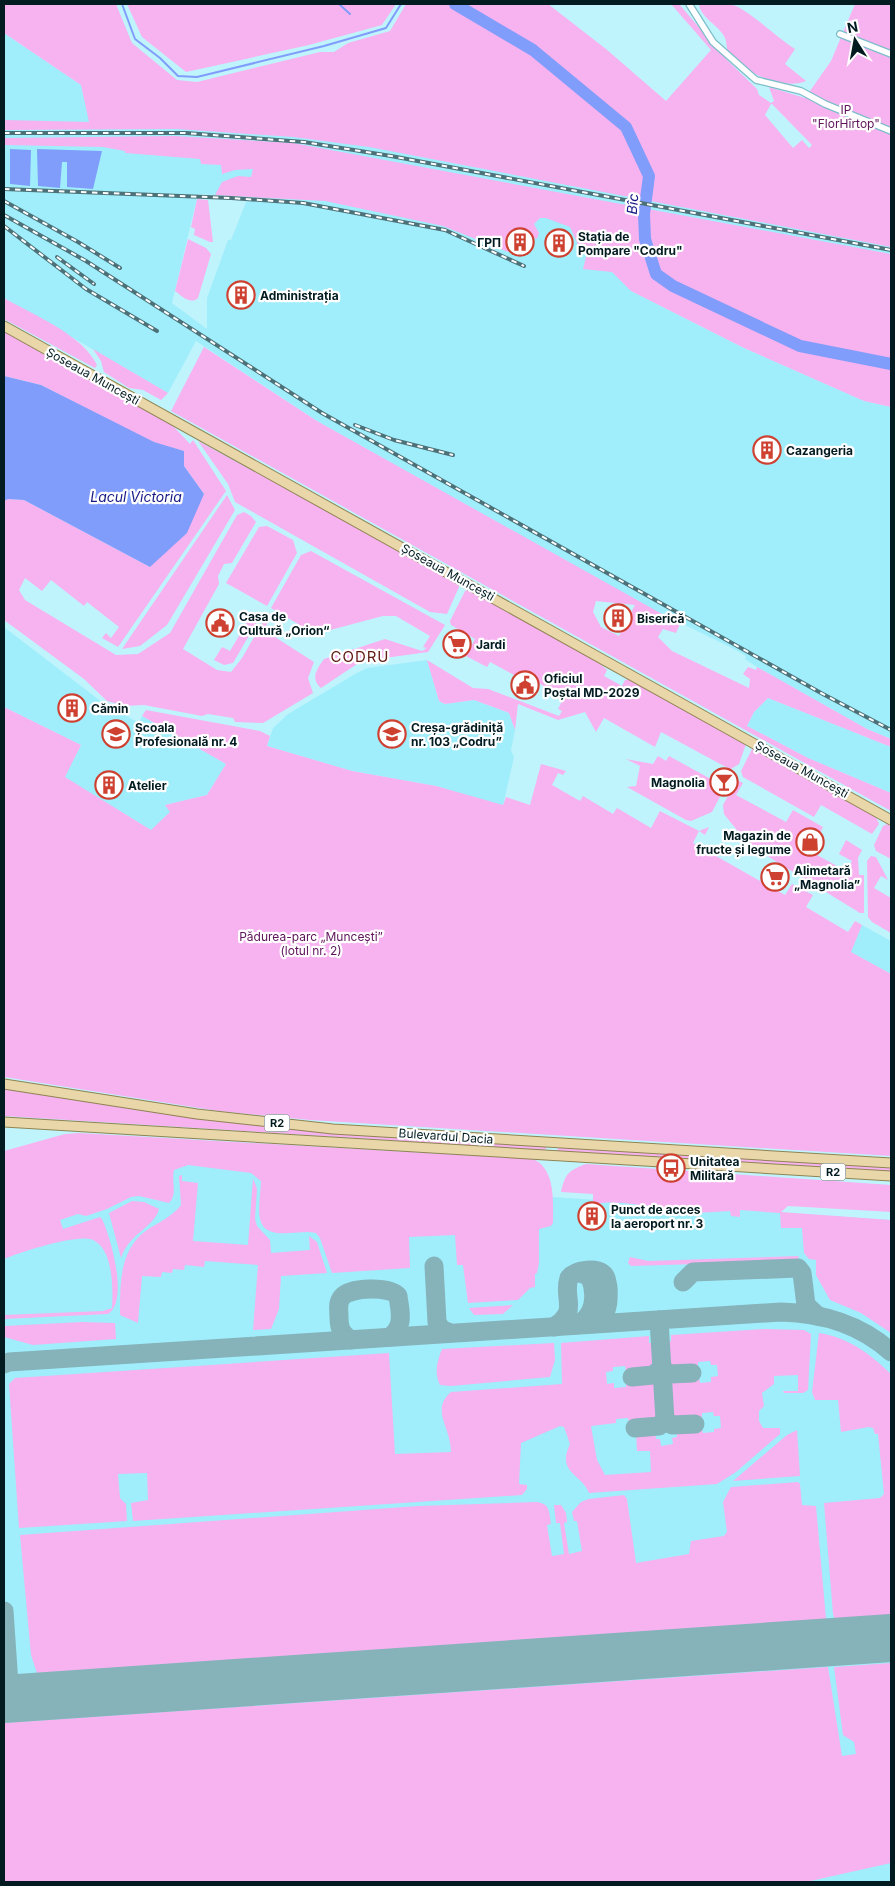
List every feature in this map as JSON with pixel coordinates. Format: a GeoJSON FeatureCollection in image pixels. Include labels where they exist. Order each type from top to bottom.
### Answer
{"type":"FeatureCollection","features":[{"type":"Feature","properties":{"kind":"main road","name":"Șoseaua Muncești"},"geometry":{"type":"LineString","coordinates":[[4,326],[891,820]]}},
{"type":"Feature","properties":{"kind":"main road","name":"Bulevardul Dacia"},"geometry":{"type":"LineString","coordinates":[[4,1084],[197,1114],[333,1129],[891,1163]]}},
{"type":"Feature","properties":{"kind":"main road","name":"Bulevardul Dacia"},"geometry":{"type":"LineString","coordinates":[[4,1122],[891,1176]]}},
{"type":"Feature","properties":{"kind":"main road"},"geometry":{"type":"LineString","coordinates":[[552,1143],[552,1156]]}},
{"type":"Feature","properties":{"kind":"street"},"geometry":{"type":"LineString","coordinates":[[688,4],[713,42],[756,80],[801,91],[825,104],[891,131]]}},
{"type":"Feature","properties":{"kind":"street"},"geometry":{"type":"LineString","coordinates":[[840,34],[891,54]]}},
{"type":"Feature","properties":{"kind":"shaded area"},"geometry":{"type":"Polygon","coordinates":[[[4,33],[81,85],[891,212],[891,307],[631,291],[744,348],[864,401],[891,407],[891,739],[867,729],[757,667],[745,659],[746,656],[734,649],[650,608],[317,421],[196,341],[168,393],[4,298],[4,33]],[[198,194],[172,303],[207,329],[207,298],[228,240],[231,240],[248,197],[198,194]]]}},
{"type":"Feature","properties":{"kind":"shaded area","name":"Școala Profesională nr. 4"},"geometry":{"type":"Polygon","coordinates":[[[4,627],[103,703],[139,723],[142,716],[226,764],[207,795],[165,805],[171,812],[151,830],[64,777],[81,745],[4,707],[4,627]]]}},
{"type":"Feature","properties":{"kind":"shaded area","name":"Creșa-grădiniță nr. 103 „Codru”"},"geometry":{"type":"Polygon","coordinates":[[[427,660],[439,701],[445,704],[474,700],[509,713],[515,730],[511,750],[514,757],[503,806],[436,786],[352,771],[267,746],[273,728],[288,714],[355,674],[367,668],[427,660]]]}},
{"type":"Feature","properties":{"kind":"shaded area"},"geometry":{"type":"Polygon","coordinates":[[[768,698],[891,747],[891,793],[808,758],[747,726],[754,712],[768,698]]]}},
{"type":"Feature","properties":{"kind":"shaded area"},"geometry":{"type":"Polygon","coordinates":[[[862,925],[891,941],[891,974],[850,952],[862,925]]]}},
{"type":"Feature","properties":{"kind":"shaded area"},"geometry":{"type":"Polygon","coordinates":[[[145,1159],[553,1197],[891,1220],[891,1882],[4,1882],[4,1234],[145,1159]]]}},
{"type":"Feature","properties":{"kind":"green space","name":"IP \"FlorHîrtop\""},"geometry":{"type":"Polygon","coordinates":[[[4,4],[116,4],[132,43],[177,80],[197,82],[320,52],[334,52],[348,43],[390,31],[406,4],[548,4],[606,49],[666,101],[711,50],[671,4],[679,4],[727,60],[757,89],[759,95],[771,103],[774,101],[769,87],[805,98],[831,61],[855,4],[891,4],[891,247],[369,147],[293,137],[177,129],[4,130],[4,120],[89,122],[81,85],[4,33],[4,4]],[[772,104],[765,115],[793,148],[802,140],[809,148],[812,145],[772,104]]]}},
{"type":"Feature","properties":{"kind":"green space"},"geometry":{"type":"Polygon","coordinates":[[[127,4],[396,4],[382,25],[309,45],[186,72],[142,37],[127,4]]]}},
{"type":"Feature","properties":{"kind":"green space"},"geometry":{"type":"Polygon","coordinates":[[[699,4],[730,4],[745,11],[795,49],[785,64],[806,81],[786,83],[775,81],[763,78],[742,66],[728,51],[726,39],[702,13],[699,4]]]}},
{"type":"Feature","properties":{"kind":"green space"},"geometry":{"type":"Polygon","coordinates":[[[175,136],[293,143],[891,254],[891,407],[864,401],[744,348],[631,291],[612,272],[583,269],[588,249],[580,249],[570,227],[546,218],[540,218],[534,224],[539,233],[537,239],[517,232],[508,252],[443,226],[325,201],[215,195],[222,182],[238,176],[251,177],[253,169],[235,170],[222,174],[221,165],[201,164],[200,159],[125,153],[125,151],[103,147],[4,145],[4,138],[175,136]]]}},
{"type":"Feature","properties":{"kind":"green space"},"geometry":{"type":"Polygon","coordinates":[[[197,199],[208,200],[213,242],[194,235],[195,229],[191,227],[197,199]]]}},
{"type":"Feature","properties":{"kind":"green space"},"geometry":{"type":"Polygon","coordinates":[[[188,239],[206,248],[211,254],[198,298],[192,301],[175,291],[188,239]]]}},
{"type":"Feature","properties":{"kind":"green space"},"geometry":{"type":"Polygon","coordinates":[[[4,298],[69,335],[90,354],[97,365],[95,368],[4,319],[4,298]]]}},
{"type":"Feature","properties":{"kind":"green space"},"geometry":{"type":"Polygon","coordinates":[[[4,331],[172,425],[190,444],[193,440],[226,491],[118,647],[102,638],[106,633],[111,638],[119,627],[87,602],[84,606],[51,580],[42,591],[25,578],[19,590],[25,600],[116,655],[138,654],[170,633],[237,515],[244,512],[256,522],[232,563],[224,564],[218,576],[219,584],[183,649],[217,670],[231,672],[242,658],[268,613],[272,615],[264,630],[314,662],[308,678],[313,693],[263,723],[235,722],[233,718],[208,714],[202,716],[144,705],[125,706],[107,701],[84,679],[4,620],[4,501],[8,499],[24,500],[150,567],[204,494],[184,466],[184,451],[154,443],[41,385],[4,376],[4,331]]]}},
{"type":"Feature","properties":{"kind":"green space"},"geometry":{"type":"Polygon","coordinates":[[[204,347],[317,421],[680,624],[676,633],[663,629],[658,637],[672,651],[749,688],[750,679],[743,674],[748,667],[756,670],[757,667],[867,729],[891,739],[891,747],[768,698],[754,712],[747,726],[808,758],[891,793],[891,811],[171,411],[204,347]],[[596,601],[593,612],[601,627],[619,636],[635,605],[596,601]]]}},
{"type":"Feature","properties":{"kind":"green space"},"geometry":{"type":"Polygon","coordinates":[[[93,349],[168,393],[161,400],[143,390],[129,388],[104,372],[101,361],[93,349]]]}},
{"type":"Feature","properties":{"kind":"green space"},"geometry":{"type":"Polygon","coordinates":[[[198,441],[458,582],[459,587],[447,614],[430,612],[235,502],[228,484],[198,441]]]}},
{"type":"Feature","properties":{"kind":"green space"},"geometry":{"type":"Polygon","coordinates":[[[227,495],[235,510],[167,625],[140,646],[122,649],[227,495]]]}},
{"type":"Feature","properties":{"kind":"green space"},"geometry":{"type":"Polygon","coordinates":[[[267,526],[293,540],[297,553],[267,606],[226,583],[259,527],[267,526]]]}},
{"type":"Feature","properties":{"kind":"green space"},"geometry":{"type":"Polygon","coordinates":[[[311,551],[445,625],[428,652],[370,660],[357,664],[321,688],[315,677],[324,659],[385,639],[422,651],[427,648],[423,647],[430,636],[396,616],[383,616],[315,634],[271,608],[301,555],[311,551]]]}},
{"type":"Feature","properties":{"kind":"green space"},"geometry":{"type":"Polygon","coordinates":[[[470,589],[598,662],[607,670],[604,676],[622,686],[625,680],[630,679],[746,744],[739,764],[731,769],[661,732],[655,747],[604,718],[596,732],[585,712],[558,720],[518,704],[515,730],[509,713],[504,711],[474,700],[445,704],[439,701],[427,660],[473,688],[488,689],[559,716],[562,711],[558,709],[564,697],[531,679],[529,683],[490,662],[487,667],[466,656],[475,639],[451,625],[450,621],[465,591],[470,589]]]}},
{"type":"Feature","properties":{"kind":"green space"},"geometry":{"type":"Polygon","coordinates":[[[250,617],[257,622],[233,663],[224,665],[214,660],[222,647],[230,651],[250,617]]]}},
{"type":"Feature","properties":{"kind":"green space","name":"Pădurea-parc „Muncești” (lotul nr. 2)"},"geometry":{"type":"Polygon","coordinates":[[[4,707],[81,745],[65,777],[151,830],[170,812],[165,805],[207,795],[226,764],[142,716],[146,710],[260,731],[270,736],[267,746],[352,771],[436,786],[503,805],[506,797],[530,805],[541,764],[566,771],[563,775],[558,773],[552,785],[580,801],[583,796],[613,814],[617,808],[651,828],[660,811],[699,831],[693,843],[785,895],[792,884],[813,895],[806,907],[848,932],[855,921],[862,925],[851,952],[891,974],[891,1156],[310,1120],[218,1111],[4,1077],[4,707]]]}},
{"type":"Feature","properties":{"kind":"green space"},"geometry":{"type":"Polygon","coordinates":[[[752,749],[876,817],[879,824],[872,834],[821,805],[814,817],[743,777],[741,771],[752,749]]]}},
{"type":"Feature","properties":{"kind":"green space"},"geometry":{"type":"Polygon","coordinates":[[[658,756],[666,761],[669,756],[718,783],[716,787],[723,791],[712,812],[691,821],[686,820],[627,787],[636,786],[640,766],[626,759],[653,764],[658,756]]]}},
{"type":"Feature","properties":{"kind":"green space"},"geometry":{"type":"Polygon","coordinates":[[[737,780],[743,783],[736,795],[786,822],[793,810],[823,827],[816,841],[802,834],[797,844],[846,871],[852,861],[839,854],[846,840],[862,850],[858,858],[859,875],[864,875],[864,913],[860,913],[748,844],[724,814],[723,805],[737,780]]]}},
{"type":"Feature","properties":{"kind":"green space"},"geometry":{"type":"Polygon","coordinates":[[[887,824],[891,826],[891,859],[876,851],[874,845],[883,826],[887,824]]]}},
{"type":"Feature","properties":{"kind":"green space"},"geometry":{"type":"Polygon","coordinates":[[[709,827],[705,835],[699,831],[709,827]]]}},
{"type":"Feature","properties":{"kind":"green space"},"geometry":{"type":"Polygon","coordinates":[[[871,856],[876,857],[888,880],[881,876],[874,888],[891,898],[891,933],[872,922],[868,917],[867,861],[871,856]]]}},
{"type":"Feature","properties":{"kind":"green space"},"geometry":{"type":"Polygon","coordinates":[[[4,1088],[126,1108],[247,1124],[437,1140],[544,1146],[547,1148],[544,1150],[4,1116],[4,1088]]]}},
{"type":"Feature","properties":{"kind":"green space"},"geometry":{"type":"Polygon","coordinates":[[[79,1133],[533,1159],[546,1170],[552,1187],[553,1223],[551,1226],[539,1229],[539,1263],[537,1273],[535,1274],[535,1287],[530,1288],[518,1300],[468,1303],[463,1265],[457,1265],[455,1235],[409,1237],[410,1268],[332,1273],[320,1238],[316,1233],[277,1233],[268,1230],[263,1225],[259,1211],[261,1181],[251,1173],[188,1165],[174,1170],[174,1192],[169,1203],[139,1196],[131,1197],[107,1209],[86,1216],[78,1214],[60,1220],[63,1229],[100,1217],[102,1219],[110,1240],[118,1283],[114,1307],[108,1314],[4,1319],[4,1315],[103,1311],[112,1308],[112,1280],[108,1259],[98,1243],[90,1239],[72,1239],[4,1259],[4,1151],[65,1134],[79,1133]]]}},
{"type":"Feature","properties":{"kind":"green space"},"geometry":{"type":"Polygon","coordinates":[[[559,1146],[891,1167],[891,1172],[557,1151],[559,1146]]]}},
{"type":"Feature","properties":{"kind":"green space"},"geometry":{"type":"Polygon","coordinates":[[[586,1164],[891,1185],[891,1212],[788,1206],[781,1212],[891,1220],[891,1333],[861,1313],[830,1300],[816,1275],[816,1260],[809,1259],[804,1253],[802,1228],[781,1228],[780,1213],[740,1210],[740,1217],[731,1216],[730,1211],[660,1215],[659,1207],[614,1203],[593,1206],[593,1194],[561,1192],[566,1177],[575,1168],[586,1164]]]}},
{"type":"Feature","properties":{"kind":"green space"},"geometry":{"type":"Polygon","coordinates":[[[182,1175],[182,1181],[198,1183],[193,1241],[248,1245],[253,1178],[257,1189],[255,1219],[257,1226],[270,1240],[271,1253],[310,1250],[309,1236],[317,1242],[327,1273],[281,1276],[279,1309],[271,1329],[253,1330],[258,1265],[205,1261],[204,1267],[185,1265],[184,1270],[173,1269],[172,1273],[162,1272],[161,1277],[142,1276],[138,1323],[120,1315],[121,1280],[126,1257],[138,1238],[181,1205],[179,1176],[182,1175]]]}},
{"type":"Feature","properties":{"kind":"green space"},"geometry":{"type":"Polygon","coordinates":[[[132,1201],[144,1202],[159,1209],[152,1221],[130,1242],[121,1258],[109,1213],[132,1201]]]}},
{"type":"Feature","properties":{"kind":"green space"},"geometry":{"type":"Polygon","coordinates":[[[799,1256],[797,1261],[631,1266],[628,1263],[630,1257],[648,1261],[799,1256]]]}},
{"type":"Feature","properties":{"kind":"green space"},"geometry":{"type":"Polygon","coordinates":[[[513,1305],[503,1314],[474,1315],[469,1308],[513,1305]]]}},
{"type":"Feature","properties":{"kind":"green space"},"geometry":{"type":"Polygon","coordinates":[[[82,1322],[115,1323],[116,1339],[33,1345],[4,1337],[4,1326],[82,1322]]]}},
{"type":"Feature","properties":{"kind":"green space"},"geometry":{"type":"Polygon","coordinates":[[[764,1329],[804,1330],[811,1334],[808,1390],[803,1393],[784,1393],[783,1391],[798,1391],[798,1375],[774,1376],[774,1384],[762,1393],[764,1406],[759,1411],[759,1421],[763,1428],[780,1428],[780,1434],[736,1472],[717,1484],[589,1493],[568,1467],[566,1461],[570,1444],[564,1427],[560,1426],[521,1443],[519,1484],[527,1485],[527,1489],[522,1495],[133,1521],[131,1503],[148,1500],[147,1473],[118,1474],[120,1498],[126,1504],[127,1521],[19,1528],[9,1384],[15,1378],[389,1353],[395,1454],[451,1452],[443,1419],[442,1405],[451,1392],[562,1384],[561,1343],[649,1336],[649,1343],[654,1343],[657,1362],[655,1363],[656,1369],[632,1373],[631,1370],[626,1371],[625,1366],[613,1367],[613,1371],[606,1372],[607,1384],[614,1383],[614,1388],[626,1387],[626,1383],[633,1383],[633,1381],[652,1379],[652,1381],[656,1381],[661,1413],[658,1414],[659,1420],[635,1424],[635,1421],[629,1422],[628,1418],[616,1419],[616,1423],[591,1426],[597,1460],[605,1475],[651,1472],[650,1451],[637,1451],[636,1432],[655,1430],[656,1439],[660,1439],[661,1446],[673,1444],[672,1438],[677,1437],[676,1429],[696,1427],[696,1430],[702,1430],[703,1433],[714,1432],[714,1429],[721,1428],[720,1416],[714,1416],[713,1412],[702,1413],[702,1417],[695,1417],[695,1419],[671,1419],[666,1387],[669,1386],[669,1380],[692,1376],[693,1379],[699,1378],[700,1383],[711,1382],[711,1377],[718,1376],[717,1365],[711,1365],[710,1361],[698,1362],[698,1366],[692,1366],[692,1368],[672,1370],[672,1368],[668,1368],[664,1348],[667,1348],[666,1342],[671,1341],[671,1335],[764,1329]]]}},
{"type":"Feature","properties":{"kind":"green space"},"geometry":{"type":"Polygon","coordinates":[[[819,1333],[830,1335],[858,1348],[875,1359],[891,1374],[891,1615],[835,1619],[833,1614],[824,1503],[880,1498],[884,1494],[878,1434],[875,1434],[873,1428],[869,1427],[841,1432],[838,1400],[815,1400],[812,1392],[819,1333]]]}},
{"type":"Feature","properties":{"kind":"green space"},"geometry":{"type":"Polygon","coordinates":[[[554,1343],[555,1360],[550,1377],[451,1386],[440,1385],[438,1380],[437,1367],[442,1349],[554,1343]]]}},
{"type":"Feature","properties":{"kind":"green space"},"geometry":{"type":"Polygon","coordinates":[[[797,1430],[800,1476],[733,1481],[787,1435],[797,1430]]]}},
{"type":"Feature","properties":{"kind":"green space"},"geometry":{"type":"Polygon","coordinates":[[[798,1482],[800,1484],[802,1505],[816,1506],[826,1619],[37,1673],[31,1655],[20,1535],[418,1506],[537,1502],[547,1506],[549,1512],[551,1524],[547,1525],[552,1556],[564,1554],[560,1523],[556,1523],[554,1505],[561,1505],[566,1513],[567,1522],[564,1523],[569,1554],[582,1551],[577,1521],[574,1521],[572,1512],[581,1502],[589,1499],[624,1495],[627,1499],[636,1563],[689,1554],[691,1541],[724,1536],[727,1532],[723,1502],[731,1487],[798,1482]]]}},
{"type":"Feature","properties":{"kind":"green space"},"geometry":{"type":"Polygon","coordinates":[[[891,1663],[891,1863],[806,1882],[4,1882],[4,1723],[828,1667],[842,1756],[856,1754],[854,1742],[843,1735],[834,1667],[891,1663]]]}},
{"type":"Feature","properties":{"kind":"water"},"geometry":{"type":"Polygon","coordinates":[[[10,149],[31,150],[30,186],[10,184],[10,149]]]}},
{"type":"Feature","properties":{"kind":"water"},"geometry":{"type":"Polygon","coordinates":[[[37,149],[102,151],[93,189],[67,187],[67,162],[62,162],[60,188],[38,186],[37,149]]]}},
{"type":"Feature","properties":{"kind":"water","name":"Lacul Victoria"},"geometry":{"type":"Polygon","coordinates":[[[4,376],[41,385],[154,442],[184,451],[184,466],[204,494],[187,533],[150,567],[24,500],[8,499],[4,501],[4,376]]]}},
{"type":"Feature","properties":{"kind":"waterway"},"geometry":{"type":"LineString","coordinates":[[122,4],[135,39],[160,58],[178,76],[197,77],[324,46],[386,28],[401,4]]}},
{"type":"Feature","properties":{"kind":"waterway"},"geometry":{"type":"LineString","coordinates":[[339,4],[350,14]]}},
{"type":"Feature","properties":{"kind":"waterway","name":"Bîc"},"geometry":{"type":"LineString","coordinates":[[455,4],[533,50],[626,127],[649,176],[644,214],[645,239],[656,274],[673,286],[800,346],[891,364]]}},
{"type":"Feature","properties":{"kind":"taxiway"},"geometry":{"type":"LineString","coordinates":[[434,1266],[437,1322],[441,1329],[450,1333]]}},
{"type":"Feature","properties":{"kind":"taxiway"},"geometry":{"type":"LineString","coordinates":[[683,1282],[693,1272],[798,1268],[802,1273],[806,1305],[818,1316]]}},
{"type":"Feature","properties":{"kind":"taxiway"},"geometry":{"type":"LineString","coordinates":[[554,1327],[562,1321],[568,1310],[567,1285],[569,1278],[576,1273],[587,1270],[602,1273],[606,1277],[608,1287],[606,1309],[601,1317],[592,1324]]}},
{"type":"Feature","properties":{"kind":"taxiway"},"geometry":{"type":"LineString","coordinates":[[576,1325],[587,1317],[591,1311],[594,1298],[590,1277],[579,1272]]}},
{"type":"Feature","properties":{"kind":"taxiway"},"geometry":{"type":"LineString","coordinates":[[351,1340],[343,1333],[340,1327],[340,1299],[353,1291],[370,1289],[379,1289],[398,1296],[400,1323],[395,1333],[390,1337]]}},
{"type":"Feature","properties":{"kind":"taxiway"},"geometry":{"type":"LineString","coordinates":[[4,1364],[9,1362],[781,1312],[811,1315],[840,1322],[866,1334],[891,1352]]}},
{"type":"Feature","properties":{"kind":"taxiway"},"geometry":{"type":"LineString","coordinates":[[659,1320],[665,1420],[672,1425],[695,1424]]}},
{"type":"Feature","properties":{"kind":"taxiway"},"geometry":{"type":"LineString","coordinates":[[632,1377],[653,1375],[662,1368]]}},
{"type":"Feature","properties":{"kind":"taxiway"},"geometry":{"type":"LineString","coordinates":[[662,1369],[670,1374],[692,1373]]}},
{"type":"Feature","properties":{"kind":"taxiway"},"geometry":{"type":"LineString","coordinates":[[635,1428],[659,1426],[665,1420]]}},
{"type":"Feature","properties":{"kind":"taxiway"},"geometry":{"type":"LineString","coordinates":[[4,1611],[10,1699]]}},
{"type":"Feature","properties":{"kind":"runway"},"geometry":{"type":"LineString","coordinates":[[4,1699],[891,1638]]}},
{"type":"Feature","properties":{"kind":"railway"},"geometry":{"type":"LineString","coordinates":[[4,133],[186,133],[304,142],[391,156],[891,250]]}},
{"type":"Feature","properties":{"kind":"railway"},"geometry":{"type":"LineString","coordinates":[[4,189],[231,198],[303,203],[445,230],[524,266]]}},
{"type":"Feature","properties":{"kind":"railway"},"geometry":{"type":"LineString","coordinates":[[4,201],[78,242],[120,268]]}},
{"type":"Feature","properties":{"kind":"railway"},"geometry":{"type":"LineString","coordinates":[[4,215],[86,261],[322,413],[821,693],[891,730]]}},
{"type":"Feature","properties":{"kind":"railway"},"geometry":{"type":"LineString","coordinates":[[4,226],[86,289],[157,331]]}},
{"type":"Feature","properties":{"kind":"railway"},"geometry":{"type":"LineString","coordinates":[[57,257],[94,284]]}},
{"type":"Feature","properties":{"kind":"railway"},"geometry":{"type":"LineString","coordinates":[[355,425],[394,440],[453,455]]}},
{"type":"Feature","properties":{"kind":"place","name":"ГРП"},"geometry":{"type":"Point","coordinates":[520,242]}},
{"type":"Feature","properties":{"kind":"place","name":"Stația de Pompare \"Codru\""},"geometry":{"type":"Point","coordinates":[559,243]}},
{"type":"Feature","properties":{"kind":"place","name":"Administrația"},"geometry":{"type":"Point","coordinates":[241,295]}},
{"type":"Feature","properties":{"kind":"place","name":"Cazangeria"},"geometry":{"type":"Point","coordinates":[767,450]}},
{"type":"Feature","properties":{"kind":"place","name":"Biserică"},"geometry":{"type":"Point","coordinates":[618,618]}},
{"type":"Feature","properties":{"kind":"place","name":"Casa de Cultură „Orion“"},"geometry":{"type":"Point","coordinates":[220,623]}},
{"type":"Feature","properties":{"kind":"place","name":"Jardi"},"geometry":{"type":"Point","coordinates":[457,644]}},
{"type":"Feature","properties":{"kind":"place","name":"Oficiul Poștal MD-2029"},"geometry":{"type":"Point","coordinates":[525,685]}},
{"type":"Feature","properties":{"kind":"place","name":"Cămin"},"geometry":{"type":"Point","coordinates":[72,708]}},
{"type":"Feature","properties":{"kind":"place","name":"Școala Profesională nr. 4"},"geometry":{"type":"Point","coordinates":[116,734]}},
{"type":"Feature","properties":{"kind":"place","name":"Creșa-grădiniță nr. 103 „Codru”"},"geometry":{"type":"Point","coordinates":[392,734]}},
{"type":"Feature","properties":{"kind":"place","name":"Magnolia"},"geometry":{"type":"Point","coordinates":[724,782]}},
{"type":"Feature","properties":{"kind":"place","name":"Atelier"},"geometry":{"type":"Point","coordinates":[109,785]}},
{"type":"Feature","properties":{"kind":"place","name":"Magazin de fructe și legume"},"geometry":{"type":"Point","coordinates":[810,842]}},
{"type":"Feature","properties":{"kind":"place","name":"Alimetară „Magnolia”"},"geometry":{"type":"Point","coordinates":[775,877]}},
{"type":"Feature","properties":{"kind":"place","name":"Unitatea Militară"},"geometry":{"type":"Point","coordinates":[671,1168]}},
{"type":"Feature","properties":{"kind":"place","name":"Punct de acces la aeroport nr. 3"},"geometry":{"type":"Point","coordinates":[592,1216]}},
{"type":"Feature","properties":{"kind":"district","name":"CODRU"},"geometry":{"type":"Point","coordinates":[360,656]}}]}
